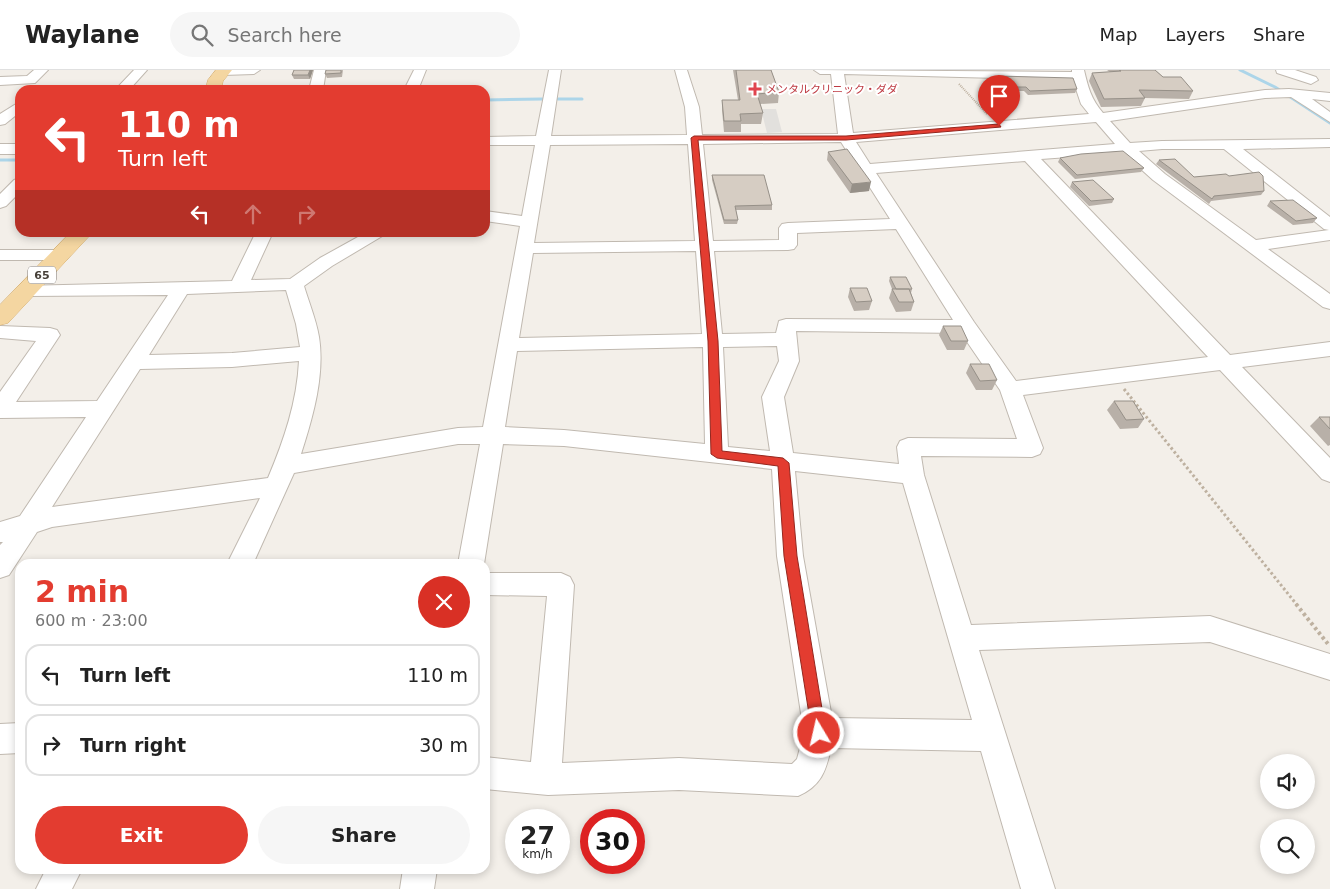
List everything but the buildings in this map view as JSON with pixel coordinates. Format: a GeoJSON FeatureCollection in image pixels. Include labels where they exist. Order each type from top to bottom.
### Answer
{"type":"FeatureCollection","features":[{"type":"Feature","properties":{"kind":"main road"},"geometry":{"type":"LineString","coordinates":[[214,85],[223,70]]}},
{"type":"Feature","properties":{"kind":"main road","name":"65"},"geometry":{"type":"LineString","coordinates":[[0,318],[78,237]]}},
{"type":"Feature","properties":{"kind":"street"},"geometry":{"type":"LineString","coordinates":[[0,81],[30,80],[42,70]]}},
{"type":"Feature","properties":{"kind":"street"},"geometry":{"type":"LineString","coordinates":[[127,85],[141,70]]}},
{"type":"Feature","properties":{"kind":"street"},"geometry":{"type":"LineString","coordinates":[[223,70],[254,70]]}},
{"type":"Feature","properties":{"kind":"street"},"geometry":{"type":"LineString","coordinates":[[317,85],[320,70]]}},
{"type":"Feature","properties":{"kind":"street"},"geometry":{"type":"LineString","coordinates":[[413,85],[420,70]]}},
{"type":"Feature","properties":{"kind":"street"},"geometry":{"type":"LineString","coordinates":[[472,559],[555,70]]}},
{"type":"Feature","properties":{"kind":"street"},"geometry":{"type":"LineString","coordinates":[[681,70],[689,90],[694,138],[713,341],[717,454]]}},
{"type":"Feature","properties":{"kind":"street"},"geometry":{"type":"LineString","coordinates":[[820,70],[1079,73],[1082,91],[1098,118],[1125,147],[1158,177],[1330,303]]}},
{"type":"Feature","properties":{"kind":"street"},"geometry":{"type":"LineString","coordinates":[[837,70],[846,138],[967,328],[1010,388],[1032,448],[908,447],[912,475],[1038,889]]}},
{"type":"Feature","properties":{"kind":"street"},"geometry":{"type":"LineString","coordinates":[[1282,70],[1309,75],[1323,96]]}},
{"type":"Feature","properties":{"kind":"street"},"geometry":{"type":"LineString","coordinates":[[490,141],[846,138],[1098,118],[1288,93],[1323,96]]}},
{"type":"Feature","properties":{"kind":"street"},"geometry":{"type":"LineString","coordinates":[[1288,93],[1330,118]]}},
{"type":"Feature","properties":{"kind":"street"},"geometry":{"type":"LineString","coordinates":[[0,109],[15,108]]}},
{"type":"Feature","properties":{"kind":"street"},"geometry":{"type":"LineString","coordinates":[[0,121],[15,110]]}},
{"type":"Feature","properties":{"kind":"street"},"geometry":{"type":"LineString","coordinates":[[865,169],[1125,147],[1330,144]]}},
{"type":"Feature","properties":{"kind":"street"},"geometry":{"type":"LineString","coordinates":[[1229,145],[1330,225]]}},
{"type":"Feature","properties":{"kind":"street"},"geometry":{"type":"LineString","coordinates":[[0,149],[15,150]]}},
{"type":"Feature","properties":{"kind":"street"},"geometry":{"type":"LineString","coordinates":[[1028,156],[1330,473]]}},
{"type":"Feature","properties":{"kind":"street"},"geometry":{"type":"LineString","coordinates":[[0,203],[15,188]]}},
{"type":"Feature","properties":{"kind":"street"},"geometry":{"type":"LineString","coordinates":[[490,217],[528,222]]}},
{"type":"Feature","properties":{"kind":"street"},"geometry":{"type":"LineString","coordinates":[[524,248],[788,245],[788,228],[900,224]]}},
{"type":"Feature","properties":{"kind":"street"},"geometry":{"type":"LineString","coordinates":[[1253,246],[1330,234]]}},
{"type":"Feature","properties":{"kind":"street"},"geometry":{"type":"LineString","coordinates":[[238,288],[263,237]]}},
{"type":"Feature","properties":{"kind":"street"},"geometry":{"type":"LineString","coordinates":[[28,290],[238,288],[294,284],[326,262],[372,237]]}},
{"type":"Feature","properties":{"kind":"street"},"geometry":{"type":"LineString","coordinates":[[0,255],[61,255]]}},
{"type":"Feature","properties":{"kind":"street"},"geometry":{"type":"LineString","coordinates":[[242,559],[281,476],[300,417],[310,346],[294,284]]}},
{"type":"Feature","properties":{"kind":"street"},"geometry":{"type":"LineString","coordinates":[[0,567],[181,289]]}},
{"type":"Feature","properties":{"kind":"street"},"geometry":{"type":"LineString","coordinates":[[490,773],[545,778],[679,774],[798,780],[811,768],[819,733],[790,556],[783,463],[774,397],[789,361],[786,325],[967,328]]}},
{"type":"Feature","properties":{"kind":"street"},"geometry":{"type":"LineString","coordinates":[[0,332],[50,335],[0,410]]}},
{"type":"Feature","properties":{"kind":"street"},"geometry":{"type":"LineString","coordinates":[[508,345],[786,339]]}},
{"type":"Feature","properties":{"kind":"street"},"geometry":{"type":"LineString","coordinates":[[1010,388],[1330,349]]}},
{"type":"Feature","properties":{"kind":"street"},"geometry":{"type":"LineString","coordinates":[[132,362],[232,360],[310,354]]}},
{"type":"Feature","properties":{"kind":"street"},"geometry":{"type":"LineString","coordinates":[[0,410],[102,409]]}},
{"type":"Feature","properties":{"kind":"street"},"geometry":{"type":"LineString","coordinates":[[0,532],[52,517],[281,476],[458,436],[493,435],[564,438],[783,463],[912,475]]}},
{"type":"Feature","properties":{"kind":"street"},"geometry":{"type":"LineString","coordinates":[[490,584],[561,585],[545,778]]}},
{"type":"Feature","properties":{"kind":"street"},"geometry":{"type":"LineString","coordinates":[[963,638],[1210,629],[1330,668]]}},
{"type":"Feature","properties":{"kind":"street"},"geometry":{"type":"LineString","coordinates":[[819,733],[991,736]]}},
{"type":"Feature","properties":{"kind":"street"},"geometry":{"type":"LineString","coordinates":[[0,739],[15,738]]}},
{"type":"Feature","properties":{"kind":"street"},"geometry":{"type":"LineString","coordinates":[[53,889],[62,874]]}},
{"type":"Feature","properties":{"kind":"street"},"geometry":{"type":"LineString","coordinates":[[417,889],[419,874]]}},
{"type":"Feature","properties":{"kind":"path"},"geometry":{"type":"LineString","coordinates":[[946,71],[999,126]]}},
{"type":"Feature","properties":{"kind":"path"},"geometry":{"type":"LineString","coordinates":[[1113,375],[1330,646]]}},
{"type":"Feature","properties":{"kind":"shaded area"},"geometry":{"type":"Polygon","coordinates":[[[761,109],[776,109],[782,132],[767,133],[761,109]]]}},
{"type":"Feature","properties":{"kind":"waterway"},"geometry":{"type":"LineString","coordinates":[[1240,70],[1275,87],[1330,123]]}},
{"type":"Feature","properties":{"kind":"waterway"},"geometry":{"type":"LineString","coordinates":[[490,100],[542,99]]}},
{"type":"Feature","properties":{"kind":"waterway"},"geometry":{"type":"LineString","coordinates":[[558,99],[582,99]]}},
{"type":"Feature","properties":{"kind":"waterway"},"geometry":{"type":"LineString","coordinates":[[0,160],[15,160]]}},
{"type":"Feature","properties":{"kind":"place","name":"メンタルクリニック・ダダ"},"geometry":{"type":"Point","coordinates":[755,89]}},
{"type":"Feature","properties":{"kind":"route"},"geometry":{"type":"LineString","coordinates":[[819,733],[790,556],[783,463],[717,454],[713,341],[694,138],[846,138],[999,126]]}}]}
